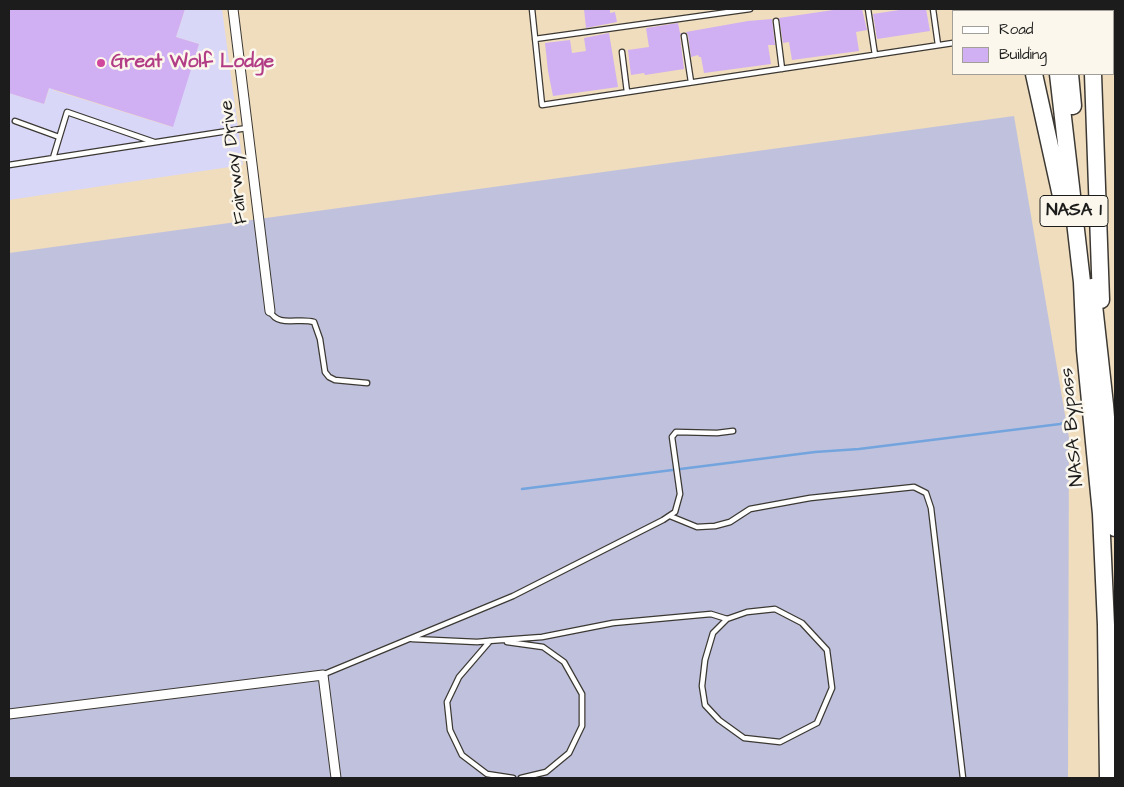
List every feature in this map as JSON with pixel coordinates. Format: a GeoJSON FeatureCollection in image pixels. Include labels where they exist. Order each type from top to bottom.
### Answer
{"type":"FeatureCollection","features":[{"type":"Feature","properties":{"kind":"highway"},"geometry":{"type":"LineString","coordinates":[[1034,75],[1066,218],[1085,350]]}},
{"type":"Feature","properties":{"kind":"highway","name":"NASA Bypass"},"geometry":{"type":"LineString","coordinates":[[1058,75],[1082,282],[1085,350],[1097,461],[1108,682],[1108,778]]}},
{"type":"Feature","properties":{"kind":"highway","name":"NASA Bypass"},"geometry":{"type":"LineString","coordinates":[[1070,75],[1105,405],[1115,528]]}},
{"type":"Feature","properties":{"kind":"highway"},"geometry":{"type":"LineString","coordinates":[[1093,75],[1105,405]]}},
{"type":"Feature","properties":{"kind":"street","name":"Fairway Drive"},"geometry":{"type":"LineString","coordinates":[[234,9],[270,311]]}},
{"type":"Feature","properties":{"kind":"street"},"geometry":{"type":"LineString","coordinates":[[9,714],[322,676],[336,778]]}},
{"type":"Feature","properties":{"kind":"lane"},"geometry":{"type":"LineString","coordinates":[[532,9],[542,105],[952,43]]}},
{"type":"Feature","properties":{"kind":"lane"},"geometry":{"type":"LineString","coordinates":[[535,39],[716,11],[750,9]]}},
{"type":"Feature","properties":{"kind":"lane"},"geometry":{"type":"LineString","coordinates":[[868,9],[875,55]]}},
{"type":"Feature","properties":{"kind":"lane"},"geometry":{"type":"LineString","coordinates":[[933,9],[938,45]]}},
{"type":"Feature","properties":{"kind":"lane"},"geometry":{"type":"LineString","coordinates":[[776,21],[782,69]]}},
{"type":"Feature","properties":{"kind":"lane"},"geometry":{"type":"LineString","coordinates":[[684,36],[692,82]]}},
{"type":"Feature","properties":{"kind":"lane"},"geometry":{"type":"LineString","coordinates":[[622,52],[627,92]]}},
{"type":"Feature","properties":{"kind":"lane"},"geometry":{"type":"LineString","coordinates":[[53,158],[67,112],[155,143]]}},
{"type":"Feature","properties":{"kind":"lane"},"geometry":{"type":"LineString","coordinates":[[15,121],[59,137]]}},
{"type":"Feature","properties":{"kind":"lane"},"geometry":{"type":"LineString","coordinates":[[9,165],[248,128]]}},
{"type":"Feature","properties":{"kind":"lane"},"geometry":{"type":"LineString","coordinates":[[270,311],[272,317],[279,320],[308,320],[314,322],[320,339],[325,372],[329,377],[346,382],[367,382]]}},
{"type":"Feature","properties":{"kind":"lane"},"geometry":{"type":"LineString","coordinates":[[322,676],[513,596],[670,516],[675,512],[680,494],[672,437],[676,432],[717,433],[733,431]]}},
{"type":"Feature","properties":{"kind":"lane"},"geometry":{"type":"LineString","coordinates":[[670,516],[697,527],[715,526],[730,522],[750,509],[810,498],[914,487],[926,493],[931,508],[963,778]]}},
{"type":"Feature","properties":{"kind":"lane"},"geometry":{"type":"LineString","coordinates":[[513,778],[487,774],[468,760],[462,755],[450,730],[447,702],[459,677],[488,641],[542,637],[613,624],[710,614],[727,619],[747,612],[775,609],[802,623],[827,650],[832,688],[817,723],[780,742],[744,738],[719,720],[705,705],[702,686],[705,660],[713,633],[727,619]]}},
{"type":"Feature","properties":{"kind":"lane"},"geometry":{"type":"LineString","coordinates":[[412,639],[515,642],[543,647],[564,662],[582,694],[582,726],[568,753],[546,772],[521,778]]}},
{"type":"Feature","properties":{"kind":"shaded area"},"geometry":{"type":"Polygon","coordinates":[[[185,9],[222,9],[243,165],[9,200],[9,93],[44,104],[51,83],[55,84],[53,90],[172,127],[199,44],[176,37],[185,9]]]}},
{"type":"Feature","properties":{"kind":"shaded area"},"geometry":{"type":"Polygon","coordinates":[[[1014,116],[1069,438],[1068,778],[9,778],[9,253],[1014,116]]]}},
{"type":"Feature","properties":{"kind":"building","name":"Great Wolf Lodge"},"geometry":{"type":"Polygon","coordinates":[[[9,9],[185,9],[176,37],[199,44],[173,127],[49,88],[44,104],[9,93],[9,9]]]}},
{"type":"Feature","properties":{"kind":"building"},"geometry":{"type":"Polygon","coordinates":[[[584,9],[610,9],[610,13],[615,12],[617,22],[586,28],[584,9]]]}},
{"type":"Feature","properties":{"kind":"building"},"geometry":{"type":"Polygon","coordinates":[[[840,9],[862,9],[867,30],[856,32],[859,51],[792,60],[789,42],[783,43],[779,18],[840,9]]]}},
{"type":"Feature","properties":{"kind":"building"},"geometry":{"type":"Polygon","coordinates":[[[906,9],[926,9],[930,31],[877,39],[873,14],[906,9]]]}},
{"type":"Feature","properties":{"kind":"building"},"geometry":{"type":"Polygon","coordinates":[[[772,19],[775,45],[768,45],[771,64],[704,73],[701,57],[698,55],[691,57],[686,32],[748,21],[772,19]]]}},
{"type":"Feature","properties":{"kind":"building"},"geometry":{"type":"Polygon","coordinates":[[[678,23],[681,33],[684,69],[645,75],[644,73],[631,75],[628,50],[649,47],[646,28],[678,23]]]}},
{"type":"Feature","properties":{"kind":"building"},"geometry":{"type":"Polygon","coordinates":[[[609,33],[618,87],[553,96],[545,43],[570,40],[572,53],[586,51],[584,38],[609,33]]]}},
{"type":"Feature","properties":{"kind":"waterway"},"geometry":{"type":"LineString","coordinates":[[522,489],[815,452],[859,449],[1060,424],[1072,420]]}},
{"type":"Feature","properties":{"kind":"place","name":"Great Wolf Lodge"},"geometry":{"type":"Point","coordinates":[101,63]}}]}
